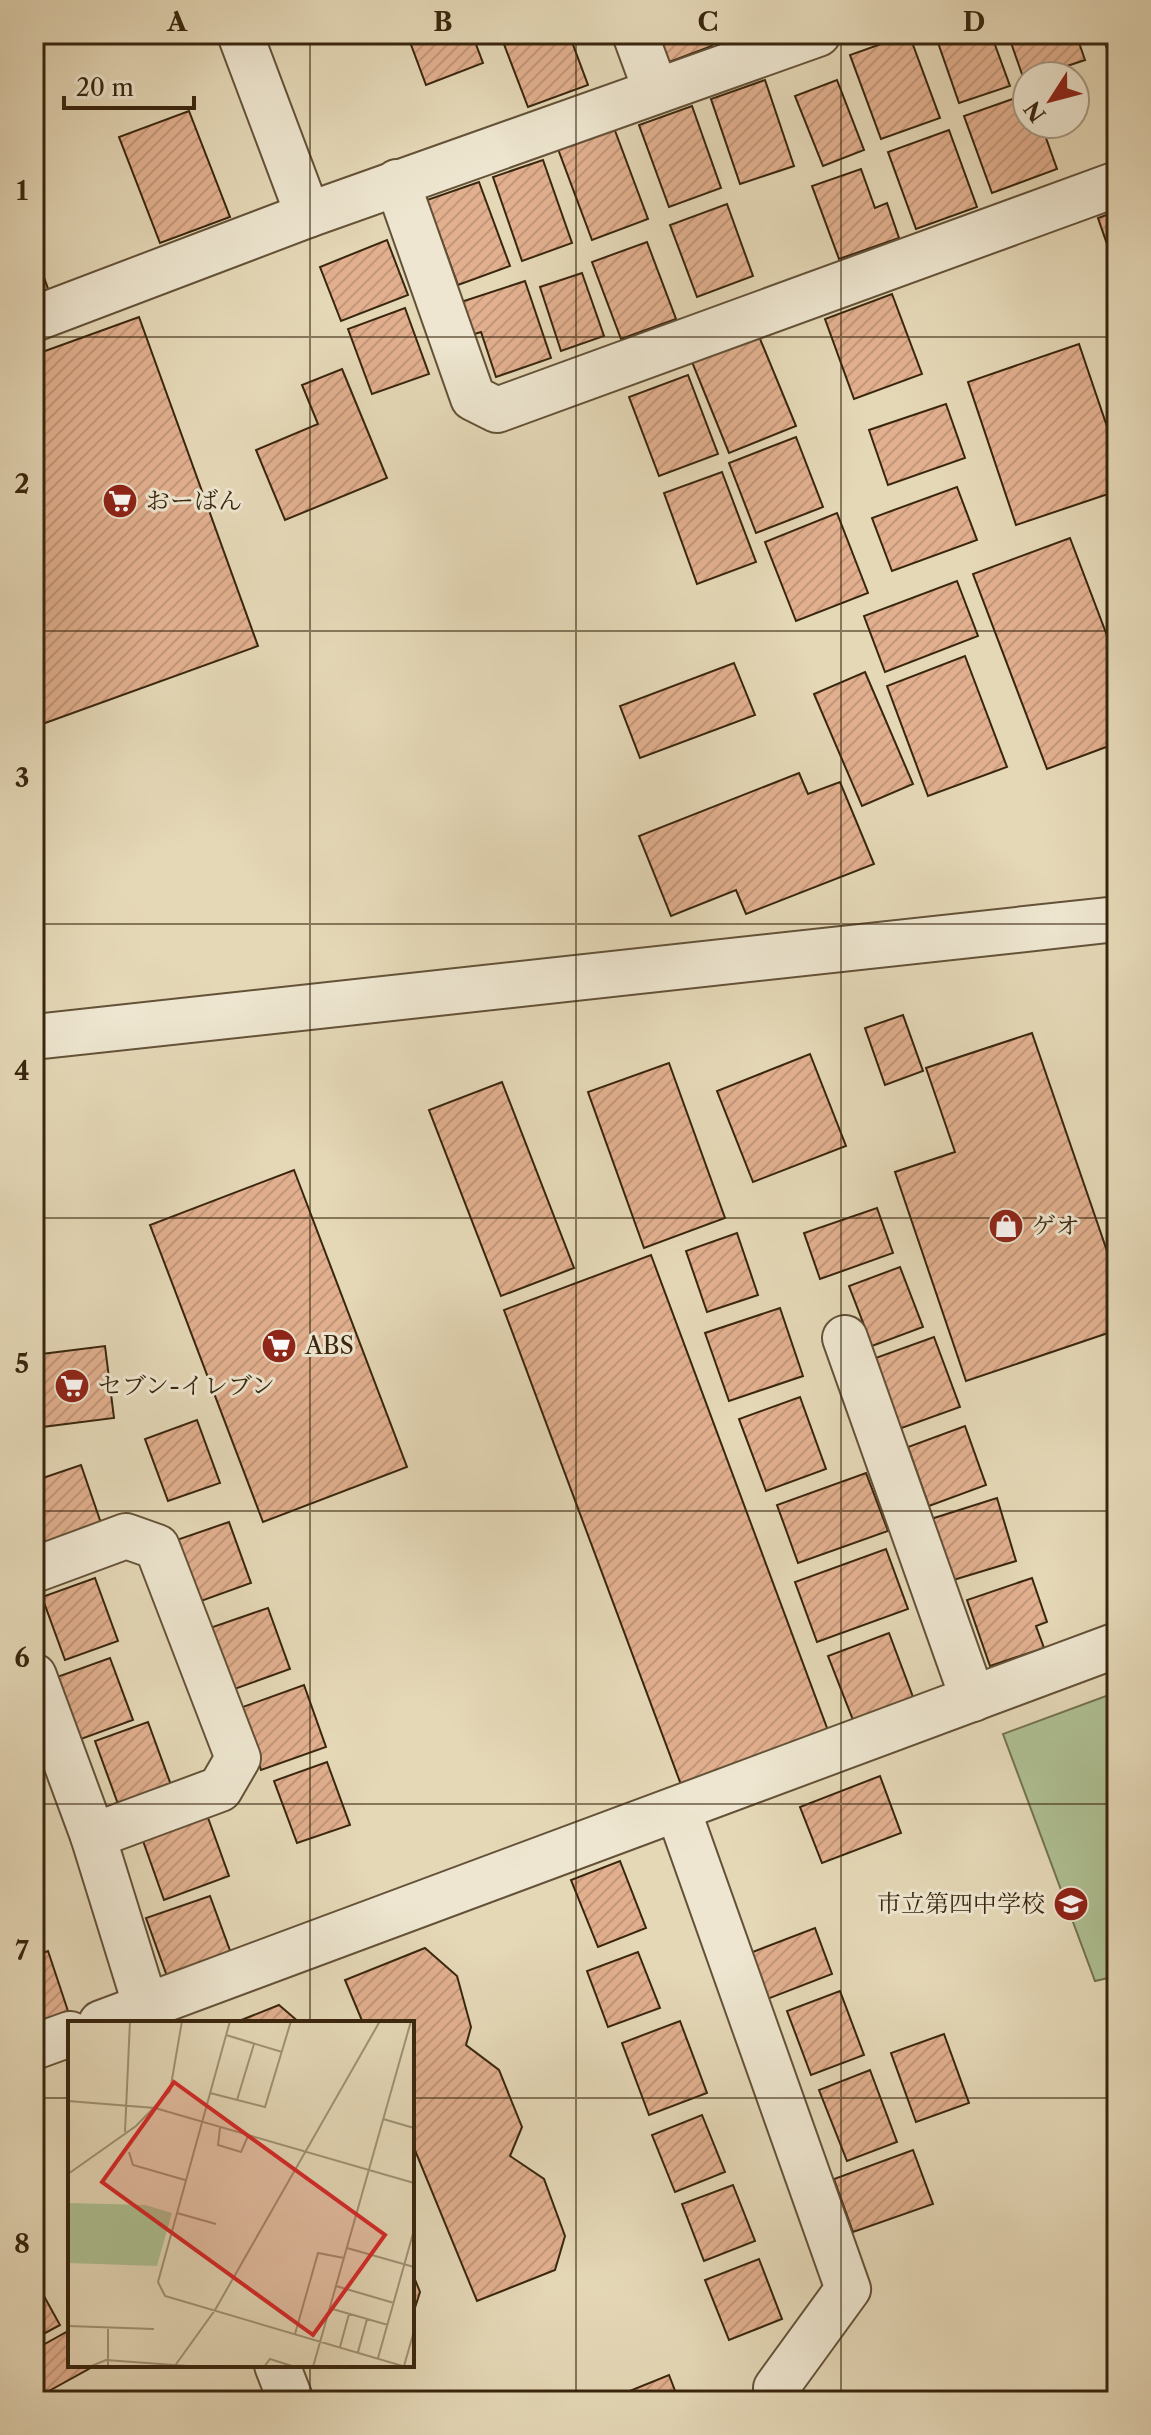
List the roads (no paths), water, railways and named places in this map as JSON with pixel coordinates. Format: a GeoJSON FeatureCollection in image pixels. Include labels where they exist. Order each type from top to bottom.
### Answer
{"type":"FeatureCollection","features":[{"type":"Feature","properties":{"kind":"street"},"geometry":{"type":"LineString","coordinates":[[240,34],[308,215]]}},
{"type":"Feature","properties":{"kind":"street"},"geometry":{"type":"LineString","coordinates":[[635,34],[656,91]]}},
{"type":"Feature","properties":{"kind":"street"},"geometry":{"type":"LineString","coordinates":[[34,319],[397,182],[818,34]]}},
{"type":"Feature","properties":{"kind":"street"},"geometry":{"type":"LineString","coordinates":[[397,182],[473,398],[497,410],[1117,184]]}},
{"type":"Feature","properties":{"kind":"street"},"geometry":{"type":"LineString","coordinates":[[34,1037],[1117,919]]}},
{"type":"Feature","properties":{"kind":"street"},"geometry":{"type":"LineString","coordinates":[[845,1338],[973,1699]]}},
{"type":"Feature","properties":{"kind":"street"},"geometry":{"type":"LineString","coordinates":[[34,1570],[126,1536],[157,1547],[238,1758],[220,1789],[93,1836]]}},
{"type":"Feature","properties":{"kind":"street"},"geometry":{"type":"LineString","coordinates":[[113,2021],[148,2015],[678,1810],[1117,1645]]}},
{"type":"Feature","properties":{"kind":"street"},"geometry":{"type":"LineString","coordinates":[[34,1676],[93,1836],[148,2015]]}},
{"type":"Feature","properties":{"kind":"street"},"geometry":{"type":"LineString","coordinates":[[678,1810],[848,2289],[776,2388]]}},
{"type":"Feature","properties":{"kind":"street"},"geometry":{"type":"LineString","coordinates":[[34,2047],[68,2035]]}},
{"type":"Feature","properties":{"kind":"street"},"geometry":{"type":"LineString","coordinates":[[278,2367],[291,2401]]}},
{"type":"Feature","properties":{"kind":"place","name":"おーばん"},"geometry":{"type":"Point","coordinates":[120,501]}},
{"type":"Feature","properties":{"kind":"place","name":"ゲオ"},"geometry":{"type":"Point","coordinates":[1006,1226]}},
{"type":"Feature","properties":{"kind":"place","name":"ABS"},"geometry":{"type":"Point","coordinates":[279,1346]}},
{"type":"Feature","properties":{"kind":"place","name":"セブン-イレブン"},"geometry":{"type":"Point","coordinates":[72,1386]}},
{"type":"Feature","properties":{"kind":"place","name":"市立第四中学校"},"geometry":{"type":"Point","coordinates":[1071,1904]}}]}
